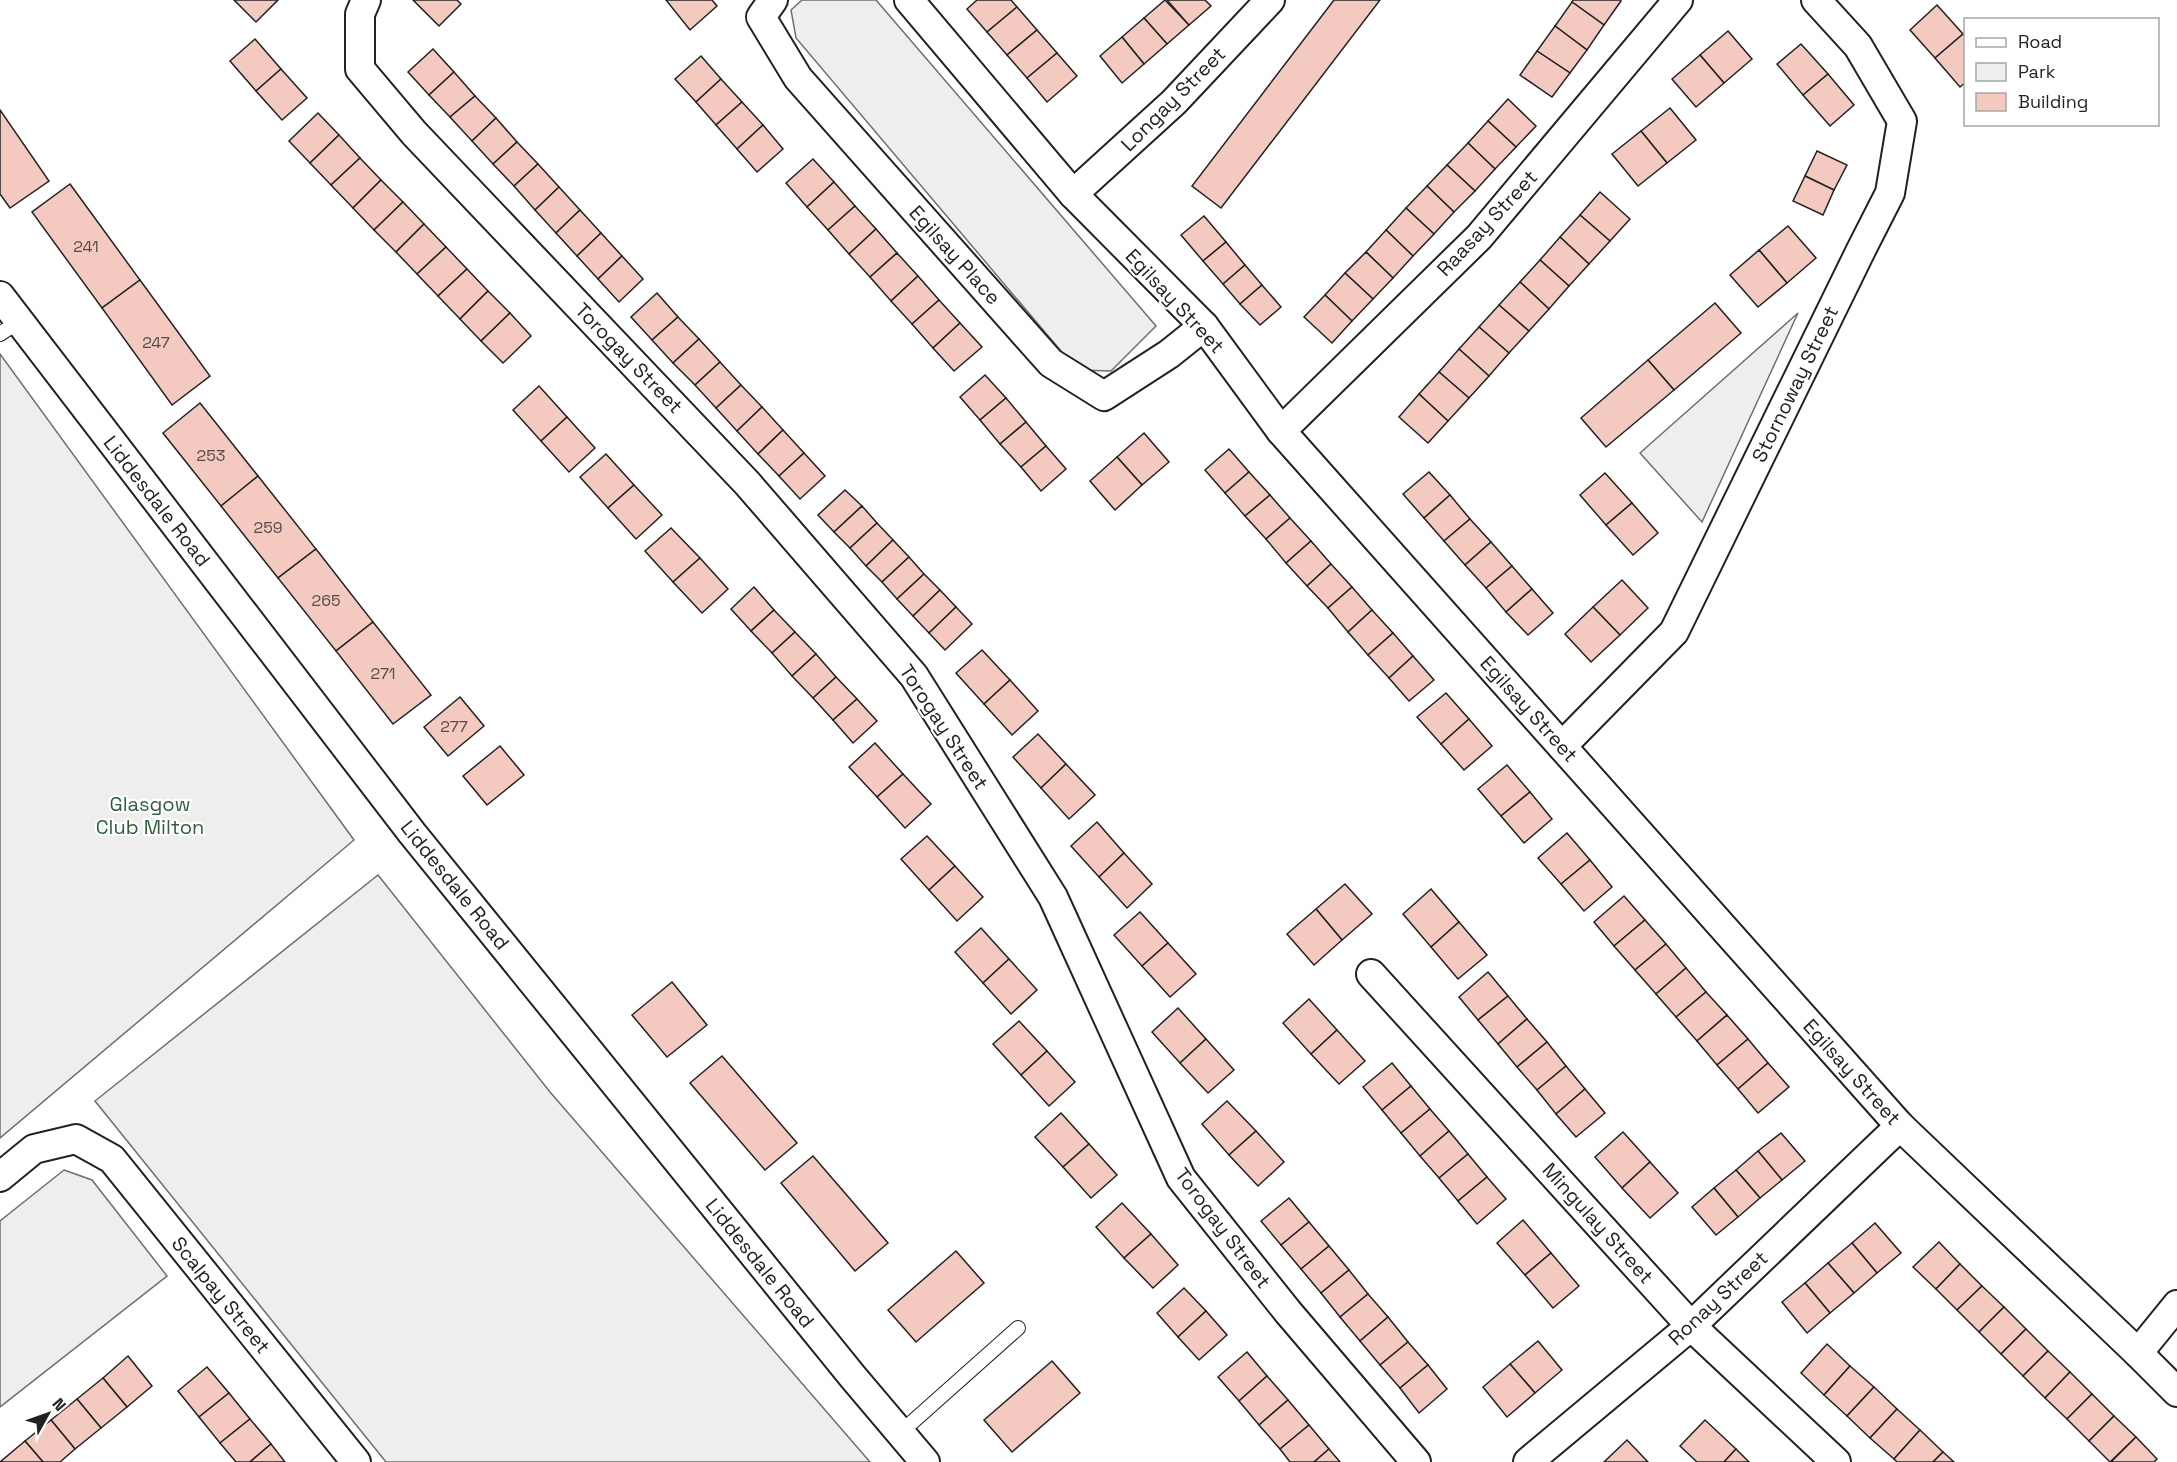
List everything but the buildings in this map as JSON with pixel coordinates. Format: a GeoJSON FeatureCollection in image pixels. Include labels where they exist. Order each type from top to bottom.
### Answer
{"type":"FeatureCollection","features":[{"type":"Feature","properties":{"kind":"street","name":"Torogay Street"},"geometry":{"type":"LineString","coordinates":[[366,0],[360,14],[360,69],[414,133],[747,483],[914,676],[1053,897],[1181,1178],[1288,1312],[1416,1462]]}},
{"type":"Feature","properties":{"kind":"street","name":"Egilsay Place"},"geometry":{"type":"LineString","coordinates":[[773,0],[761,17],[798,78],[1051,363],[1104,396],[1169,354],[1204,326]]}},
{"type":"Feature","properties":{"kind":"street","name":"Egilsay Street"},"geometry":{"type":"LineString","coordinates":[[909,0],[1073,194],[1204,326],[1281,431],[1900,1126],[2177,1392]]}},
{"type":"Feature","properties":{"kind":"street","name":"Longay Street"},"geometry":{"type":"LineString","coordinates":[[1073,194],[1174,102],[1270,0]]}},
{"type":"Feature","properties":{"kind":"street","name":"Raasay Street"},"geometry":{"type":"LineString","coordinates":[[1281,431],[1479,237],[1677,0]]}},
{"type":"Feature","properties":{"kind":"street","name":"Stornoway Street"},"geometry":{"type":"LineString","coordinates":[[1562,746],[1674,632],[1890,193],[1902,120],[1858,46],[1816,0]]}},
{"type":"Feature","properties":{"kind":"street","name":"Liddesdale Road"},"geometry":{"type":"LineString","coordinates":[[0,296],[9,328],[412,833],[830,1350],[925,1462]]}},
{"type":"Feature","properties":{"kind":"street","name":"Mingulay Street"},"geometry":{"type":"LineString","coordinates":[[1371,974],[1691,1326],[1836,1462]]}},
{"type":"Feature","properties":{"kind":"street","name":"Ronay Street"},"geometry":{"type":"LineString","coordinates":[[1528,1462],[1691,1326],[1900,1126]]}},
{"type":"Feature","properties":{"kind":"street","name":"Scalpay Street"},"geometry":{"type":"LineString","coordinates":[[0,1177],[34,1149],[76,1139],[112,1159],[356,1462]]}},
{"type":"Feature","properties":{"kind":"street"},"geometry":{"type":"LineString","coordinates":[[2138,1353],[2177,1305]]}},
{"type":"Feature","properties":{"kind":"lane"},"geometry":{"type":"LineString","coordinates":[[900,1433],[1018,1328]]}},
{"type":"Feature","properties":{"kind":"green space"},"geometry":{"type":"Polygon","coordinates":[[[802,0],[876,0],[1156,326],[1111,371],[1077,370],[796,38],[791,10],[802,0]]]}},
{"type":"Feature","properties":{"kind":"green space"},"geometry":{"type":"Polygon","coordinates":[[[1798,313],[1702,522],[1640,453],[1798,313]]]}},
{"type":"Feature","properties":{"kind":"green space","name":"Glasgow Club Milton"},"geometry":{"type":"Polygon","coordinates":[[[0,354],[354,840],[0,1138],[0,354]]]}},
{"type":"Feature","properties":{"kind":"green space"},"geometry":{"type":"Polygon","coordinates":[[[378,875],[550,1092],[870,1462],[386,1462],[95,1101],[378,875]]]}},
{"type":"Feature","properties":{"kind":"green space"},"geometry":{"type":"Polygon","coordinates":[[[64,1170],[92,1180],[167,1276],[0,1407],[0,1221],[64,1170]]]}}]}
